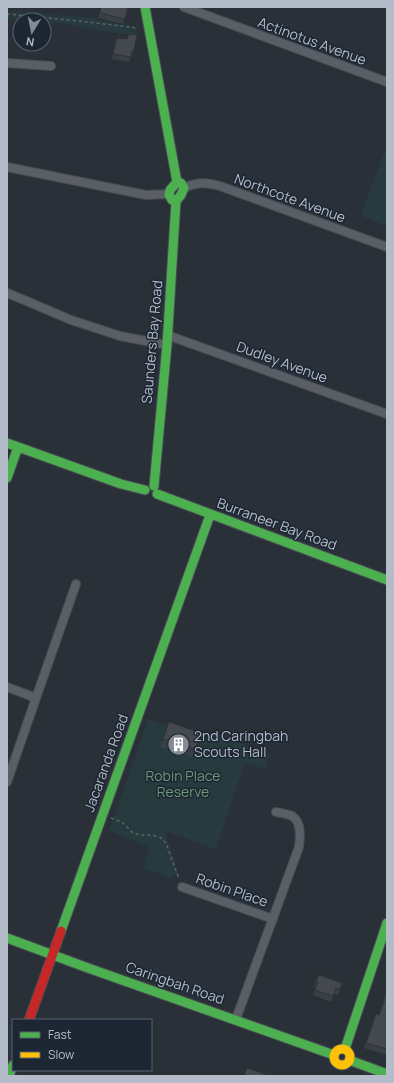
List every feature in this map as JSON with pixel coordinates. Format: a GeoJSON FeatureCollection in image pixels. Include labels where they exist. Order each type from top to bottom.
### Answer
{"type":"FeatureCollection","features":[{"type":"Feature","properties":{"kind":"street"},"geometry":{"type":"LineString","coordinates":[[148,7],[145,7],[176,182]]}},
{"type":"Feature","properties":{"kind":"street","name":"Actinotus Avenue"},"geometry":{"type":"LineString","coordinates":[[184,7],[387,82]]}},
{"type":"Feature","properties":{"kind":"street"},"geometry":{"type":"LineString","coordinates":[[7,63],[51,66]]}},
{"type":"Feature","properties":{"kind":"street"},"geometry":{"type":"LineString","coordinates":[[7,168],[146,195],[169,194]]}},
{"type":"Feature","properties":{"kind":"street"},"geometry":{"type":"LineString","coordinates":[[176,182],[181,183],[184,188],[182,194],[176,201],[173,201],[169,194],[170,188],[176,182]]}},
{"type":"Feature","properties":{"kind":"street","name":"Northcote Avenue"},"geometry":{"type":"LineString","coordinates":[[184,188],[192,184],[211,184],[220,186],[387,247]]}},
{"type":"Feature","properties":{"kind":"street","name":"Saunders Bay Road"},"geometry":{"type":"LineString","coordinates":[[152,490],[167,335],[176,201]]}},
{"type":"Feature","properties":{"kind":"street"},"geometry":{"type":"LineString","coordinates":[[7,293],[71,320],[120,336],[166,345]]}},
{"type":"Feature","properties":{"kind":"street","name":"Dudley Avenue"},"geometry":{"type":"LineString","coordinates":[[167,335],[387,414]]}},
{"type":"Feature","properties":{"kind":"street","name":"Burraneer Bay Road"},"geometry":{"type":"LineString","coordinates":[[7,443],[121,484],[152,490],[210,515],[387,580]]}},
{"type":"Feature","properties":{"kind":"street"},"geometry":{"type":"LineString","coordinates":[[7,478],[18,447]]}},
{"type":"Feature","properties":{"kind":"street","name":"Jacaranda Road"},"geometry":{"type":"LineString","coordinates":[[29,1019],[210,515]]}},
{"type":"Feature","properties":{"kind":"street"},"geometry":{"type":"LineString","coordinates":[[7,782],[76,584]]}},
{"type":"Feature","properties":{"kind":"street"},"geometry":{"type":"LineString","coordinates":[[7,687],[36,698]]}},
{"type":"Feature","properties":{"kind":"street","name":"Robin Place"},"geometry":{"type":"LineString","coordinates":[[236,1019],[274,919],[299,847],[301,836],[296,820],[292,816],[276,812]]}},
{"type":"Feature","properties":{"kind":"street","name":"Robin Place"},"geometry":{"type":"LineString","coordinates":[[182,887],[274,919]]}},
{"type":"Feature","properties":{"kind":"street"},"geometry":{"type":"LineString","coordinates":[[345,1049],[385,935],[387,922]]}},
{"type":"Feature","properties":{"kind":"street","name":"Caringbah Road"},"geometry":{"type":"LineString","coordinates":[[7,938],[334,1055]]}},
{"type":"Feature","properties":{"kind":"street"},"geometry":{"type":"LineString","coordinates":[[342,1048],[347,1050],[350,1055],[349,1060],[338,1069],[334,1055],[337,1050],[342,1048]]}},
{"type":"Feature","properties":{"kind":"street"},"geometry":{"type":"LineString","coordinates":[[349,1060],[387,1074]]}},
{"type":"Feature","properties":{"kind":"path"},"geometry":{"type":"LineString","coordinates":[[7,14],[79,21],[136,29],[149,28]]}},
{"type":"Feature","properties":{"kind":"path"},"geometry":{"type":"LineString","coordinates":[[103,815],[122,822],[133,833],[160,837],[166,843],[182,887]]}},
{"type":"Feature","properties":{"kind":"green space"},"geometry":{"type":"Polygon","coordinates":[[[7,11],[20,12],[12,12],[12,19],[7,19],[7,11]]]}},
{"type":"Feature","properties":{"kind":"green space"},"geometry":{"type":"Polygon","coordinates":[[[52,14],[85,17],[136,27],[137,36],[92,29],[52,22],[52,14]]]}},
{"type":"Feature","properties":{"kind":"green space"},"geometry":{"type":"Polygon","coordinates":[[[387,144],[387,226],[361,216],[387,144]]]}},
{"type":"Feature","properties":{"kind":"green space","name":"Robin Place Reserve"},"geometry":{"type":"Polygon","coordinates":[[[148,719],[206,740],[211,732],[270,754],[265,769],[245,763],[216,849],[165,831],[178,873],[171,878],[143,868],[150,847],[109,831],[148,719]]]}},
{"type":"Feature","properties":{"kind":"building"},"geometry":{"type":"Polygon","coordinates":[[[101,7],[128,7],[125,19],[100,13],[101,7]]]}},
{"type":"Feature","properties":{"kind":"building"},"geometry":{"type":"Polygon","coordinates":[[[129,34],[137,35],[131,57],[113,54],[117,38],[127,39],[129,34]]]}},
{"type":"Feature","properties":{"kind":"building"},"geometry":{"type":"Polygon","coordinates":[[[169,722],[201,733],[195,749],[163,739],[169,722]]]}},
{"type":"Feature","properties":{"kind":"building"},"geometry":{"type":"Polygon","coordinates":[[[319,975],[342,983],[340,989],[336,988],[333,996],[315,990],[318,982],[316,981],[319,975]]]}},
{"type":"Feature","properties":{"kind":"building"},"geometry":{"type":"Polygon","coordinates":[[[387,989],[387,1049],[366,1043],[376,1014],[379,1015],[387,989]]]}},
{"type":"Feature","properties":{"kind":"building"},"geometry":{"type":"Polygon","coordinates":[[[247,1068],[270,1076],[244,1076],[247,1068]]]}},
{"type":"Feature","properties":{"kind":"traffic: fast"},"geometry":{"type":"LineString","coordinates":[[145,7],[177,182]]}},
{"type":"Feature","properties":{"kind":"traffic: fast"},"geometry":{"type":"LineString","coordinates":[[177,182],[181,183],[184,188],[176,201],[172,200],[169,195],[170,190],[177,182]]}},
{"type":"Feature","properties":{"kind":"traffic: fast"},"geometry":{"type":"LineString","coordinates":[[154,486],[167,345],[176,201]]}},
{"type":"Feature","properties":{"kind":"traffic: fast"},"geometry":{"type":"LineString","coordinates":[[7,443],[121,484],[145,490]]}},
{"type":"Feature","properties":{"kind":"traffic: fast"},"geometry":{"type":"LineString","coordinates":[[7,478],[18,447]]}},
{"type":"Feature","properties":{"kind":"traffic: fast"},"geometry":{"type":"LineString","coordinates":[[157,494],[387,580]]}},
{"type":"Feature","properties":{"kind":"traffic: fast"},"geometry":{"type":"LineString","coordinates":[[61,931],[210,515]]}},
{"type":"Feature","properties":{"kind":"traffic: fast"},"geometry":{"type":"LineString","coordinates":[[345,1049],[387,923]]}},
{"type":"Feature","properties":{"kind":"traffic: fast"},"geometry":{"type":"LineString","coordinates":[[7,938],[334,1055]]}},
{"type":"Feature","properties":{"kind":"traffic: fast"},"geometry":{"type":"LineString","coordinates":[[349,1060],[387,1074]]}},
{"type":"Feature","properties":{"kind":"traffic: fast"},"geometry":{"type":"LineString","coordinates":[[9,1076],[12,1068]]}},
{"type":"Feature","properties":{"kind":"traffic: slow"},"geometry":{"type":"LineString","coordinates":[[342,1049],[348,1051],[350,1057],[348,1063],[342,1065],[336,1063],[334,1057],[336,1051],[342,1049]]}},
{"type":"Feature","properties":{"kind":"traffic: jam"},"geometry":{"type":"LineString","coordinates":[[29,1019],[61,931]]}},
{"type":"Feature","properties":{"kind":"place","name":"2nd Caringbah Scouts Hall"},"geometry":{"type":"Point","coordinates":[179,744]}}]}
